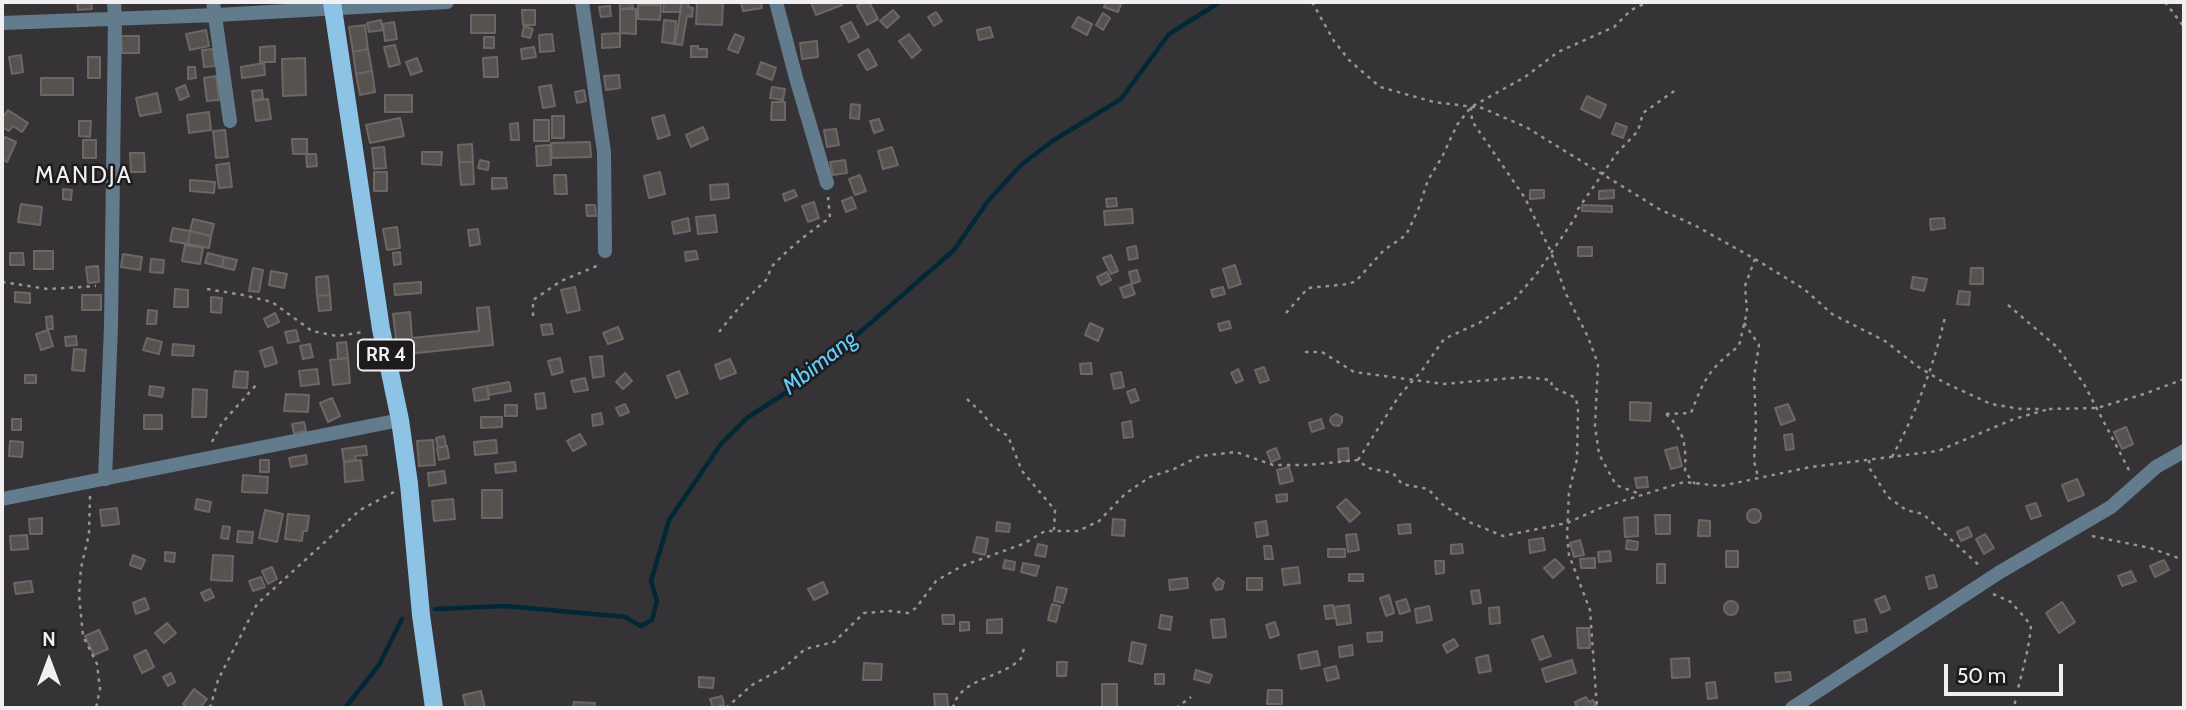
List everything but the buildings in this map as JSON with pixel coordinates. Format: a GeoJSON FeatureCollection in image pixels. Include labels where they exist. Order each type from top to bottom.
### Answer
{"type":"FeatureCollection","features":[{"type":"Feature","properties":{"kind":"main road","name":"RR 4"},"geometry":{"type":"LineString","coordinates":[[332,5],[380,329],[400,420],[434,708]]}},
{"type":"Feature","properties":{"kind":"street"},"geometry":{"type":"LineString","coordinates":[[98,480],[111,286],[114,2]]}},
{"type":"Feature","properties":{"kind":"street"},"geometry":{"type":"LineString","coordinates":[[2,23],[115,19],[214,8],[447,2]]}},
{"type":"Feature","properties":{"kind":"street"},"geometry":{"type":"LineString","coordinates":[[582,2],[604,152],[605,251]]}},
{"type":"Feature","properties":{"kind":"street"},"geometry":{"type":"LineString","coordinates":[[776,2],[827,183]]}},
{"type":"Feature","properties":{"kind":"street"},"geometry":{"type":"LineString","coordinates":[[214,8],[230,121]]}},
{"type":"Feature","properties":{"kind":"street"},"geometry":{"type":"LineString","coordinates":[[2,499],[400,420]]}},
{"type":"Feature","properties":{"kind":"street"},"geometry":{"type":"LineString","coordinates":[[1792,708],[1983,583],[2111,507],[2156,467],[2184,450]]}},
{"type":"Feature","properties":{"kind":"path"},"geometry":{"type":"LineString","coordinates":[[1312,2],[1334,41],[1349,60],[1380,87],[1434,102],[1482,108],[1526,127],[1659,209],[1696,226],[1804,289],[1832,314],[1885,341],[1928,373],[1992,404],[2021,409],[2097,408],[2184,379]]}},
{"type":"Feature","properties":{"kind":"path"},"geometry":{"type":"LineString","coordinates":[[1639,2],[1648,3]]}},
{"type":"Feature","properties":{"kind":"path"},"geometry":{"type":"LineString","coordinates":[[2165,2],[2184,27]]}},
{"type":"Feature","properties":{"kind":"path"},"geometry":{"type":"LineString","coordinates":[[1286,313],[1308,288],[1356,281],[1384,250],[1406,235],[1428,180],[1457,125],[1471,107],[1525,77],[1558,52],[1614,27],[1631,10],[1648,3]]}},
{"type":"Feature","properties":{"kind":"path"},"geometry":{"type":"LineString","coordinates":[[1358,460],[1386,414],[1444,339],[1479,323],[1515,299],[1575,218],[1578,209],[1617,153],[1639,131],[1643,113],[1677,89]]}},
{"type":"Feature","properties":{"kind":"path"},"geometry":{"type":"LineString","coordinates":[[1471,107],[1472,121],[1525,198],[1598,364],[1595,426],[1599,454],[1616,485],[1642,495]]}},
{"type":"Feature","properties":{"kind":"path"},"geometry":{"type":"LineString","coordinates":[[719,332],[758,286],[766,281],[771,266],[796,242],[830,218],[827,183]]}},
{"type":"Feature","properties":{"kind":"path"},"geometry":{"type":"LineString","coordinates":[[533,316],[533,300],[561,282],[601,264],[605,251]]}},
{"type":"Feature","properties":{"kind":"path"},"geometry":{"type":"LineString","coordinates":[[1695,484],[1685,472],[1686,446],[1676,423],[1667,414],[1690,413],[1702,384],[1718,362],[1740,346],[1747,312],[1745,286],[1755,260]]}},
{"type":"Feature","properties":{"kind":"path"},"geometry":{"type":"LineString","coordinates":[[2,282],[48,289],[111,286]]}},
{"type":"Feature","properties":{"kind":"path"},"geometry":{"type":"LineString","coordinates":[[206,289],[272,302],[312,331],[337,336],[380,329]]}},
{"type":"Feature","properties":{"kind":"path"},"geometry":{"type":"LineString","coordinates":[[2008,304],[2057,347],[2084,384],[2137,485]]}},
{"type":"Feature","properties":{"kind":"path"},"geometry":{"type":"LineString","coordinates":[[1892,457],[1902,439],[1937,350],[1945,317]]}},
{"type":"Feature","properties":{"kind":"path"},"geometry":{"type":"LineString","coordinates":[[1744,323],[1759,345],[1754,377],[1754,461],[1758,477]]}},
{"type":"Feature","properties":{"kind":"path"},"geometry":{"type":"LineString","coordinates":[[1305,352],[1322,352],[1354,372],[1444,384],[1524,377],[1551,380],[1552,387],[1576,398],[1577,459],[1569,492],[1569,555],[1590,610],[1597,708]]}},
{"type":"Feature","properties":{"kind":"path"},"geometry":{"type":"LineString","coordinates":[[191,462],[210,444],[222,423],[257,384]]}},
{"type":"Feature","properties":{"kind":"path"},"geometry":{"type":"LineString","coordinates":[[967,399],[992,426],[1008,436],[1021,471],[1055,510],[1054,531]]}},
{"type":"Feature","properties":{"kind":"path"},"geometry":{"type":"LineString","coordinates":[[726,708],[751,685],[785,667],[805,649],[834,642],[864,613],[908,613],[916,608],[936,581],[962,566],[1023,544],[1045,531],[1078,531],[1099,521],[1125,494],[1150,477],[1200,456],[1236,452],[1273,465],[1358,460],[1368,468],[1392,473],[1402,484],[1428,489],[1442,503],[1469,522],[1503,536],[1567,523],[1603,508],[1684,482],[1721,486],[1811,467],[1938,452],[2014,419],[2049,409]]}},
{"type":"Feature","properties":{"kind":"path"},"geometry":{"type":"LineString","coordinates":[[1869,460],[1870,469],[1888,497],[1906,510],[1923,513],[1982,568],[1983,583],[2011,602],[2031,625],[2030,647],[2018,682],[2014,708]]}},
{"type":"Feature","properties":{"kind":"path"},"geometry":{"type":"LineString","coordinates":[[96,708],[100,689],[97,664],[83,636],[79,595],[81,568],[98,480]]}},
{"type":"Feature","properties":{"kind":"path"},"geometry":{"type":"LineString","coordinates":[[210,708],[218,680],[257,604],[360,510],[409,484]]}},
{"type":"Feature","properties":{"kind":"path"},"geometry":{"type":"LineString","coordinates":[[2068,532],[2111,538],[2184,560]]}},
{"type":"Feature","properties":{"kind":"path"},"geometry":{"type":"LineString","coordinates":[[953,708],[963,689],[1005,669],[1022,656],[1025,646]]}},
{"type":"Feature","properties":{"kind":"path"},"geometry":{"type":"LineString","coordinates":[[1176,708],[1191,696]]}},
{"type":"Feature","properties":{"kind":"waterway","name":"Mbimang"},"geometry":{"type":"LineString","coordinates":[[435,609],[505,606],[625,617],[641,626],[652,620],[657,601],[651,581],[669,520],[721,444],[747,418],[796,386],[827,361],[954,250],[988,201],[1021,165],[1054,140],[1121,99],[1169,34],[1220,2]]}},
{"type":"Feature","properties":{"kind":"waterway","name":"Mbimang"},"geometry":{"type":"LineString","coordinates":[[345,708],[379,665],[402,619]]}},
{"type":"Feature","properties":{"kind":"district","name":"MANDJA"},"geometry":{"type":"Point","coordinates":[84,176]}}]}
